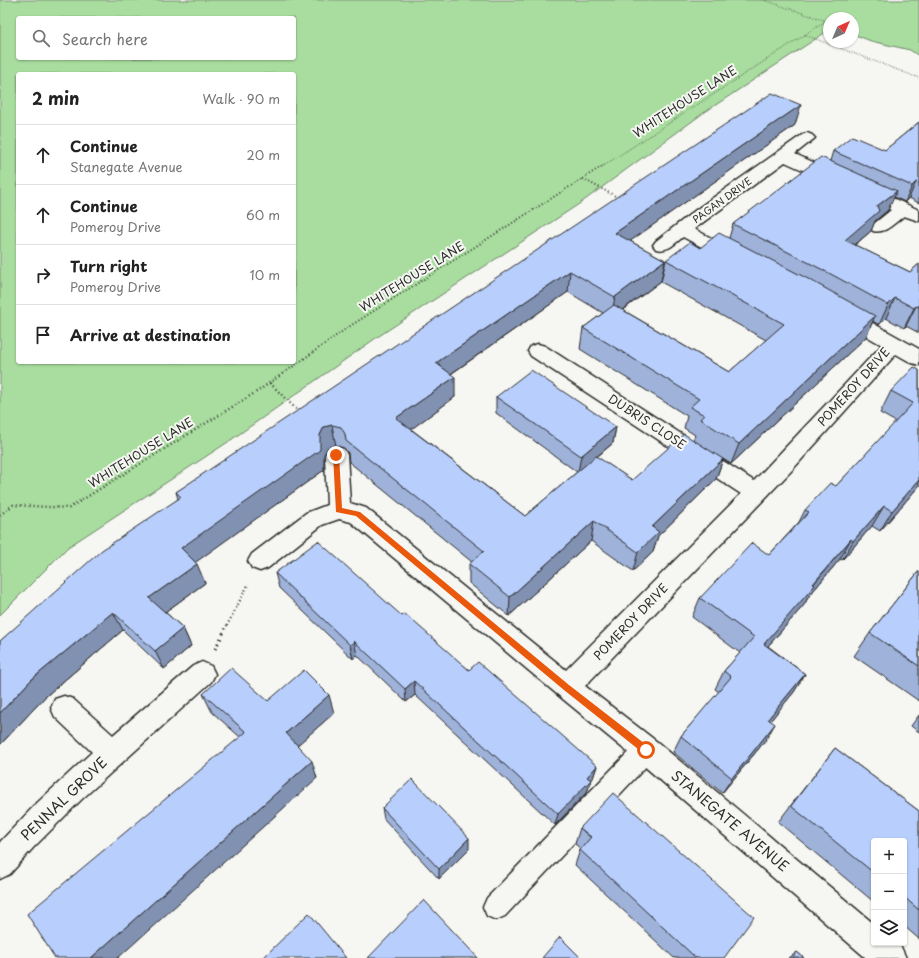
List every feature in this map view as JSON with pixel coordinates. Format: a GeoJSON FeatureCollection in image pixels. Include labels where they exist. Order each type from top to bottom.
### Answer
{"type":"FeatureCollection","features":[{"type":"Feature","properties":{"kind":"street","name":"PAGAN DRIVE"},"geometry":{"type":"LineString","coordinates":[[751,266],[682,230],[703,213],[807,138]]}},
{"type":"Feature","properties":{"kind":"street"},"geometry":{"type":"LineString","coordinates":[[783,155],[919,216]]}},
{"type":"Feature","properties":{"kind":"street"},"geometry":{"type":"LineString","coordinates":[[879,227],[902,209]]}},
{"type":"Feature","properties":{"kind":"street"},"geometry":{"type":"LineString","coordinates":[[662,245],[682,230]]}},
{"type":"Feature","properties":{"kind":"street"},"geometry":{"type":"LineString","coordinates":[[832,309],[919,358]]}},
{"type":"Feature","properties":{"kind":"street","name":"POMEROY DRIVE"},"geometry":{"type":"LineString","coordinates":[[566,688],[756,494],[894,344]]}},
{"type":"Feature","properties":{"kind":"street","name":"DUBRIS CLOSE"},"geometry":{"type":"LineString","coordinates":[[538,351],[756,494]]}},
{"type":"Feature","properties":{"kind":"street"},"geometry":{"type":"LineString","coordinates":[[336,455],[339,510]]}},
{"type":"Feature","properties":{"kind":"street"},"geometry":{"type":"LineString","coordinates":[[260,561],[314,520],[339,510],[358,514],[566,688]]}},
{"type":"Feature","properties":{"kind":"street","name":"PENNAL GROVE"},"geometry":{"type":"LineString","coordinates":[[0,864],[27,832],[202,674]]}},
{"type":"Feature","properties":{"kind":"street","name":"STANEGATE AVENUE"},"geometry":{"type":"LineString","coordinates":[[566,688],[646,750],[890,958]]}},
{"type":"Feature","properties":{"kind":"street","name":"PENNAL GROVE"},"geometry":{"type":"LineString","coordinates":[[64,708],[113,753]]}},
{"type":"Feature","properties":{"kind":"lane"},"geometry":{"type":"LineString","coordinates":[[496,907],[646,750]]}},
{"type":"Feature","properties":{"kind":"path","name":"WHITEHOUSE LANE"},"geometry":{"type":"LineString","coordinates":[[296,364],[347,328],[505,229],[826,21],[764,0]]}},
{"type":"Feature","properties":{"kind":"path"},"geometry":{"type":"LineString","coordinates":[[805,35],[919,78]]}},
{"type":"Feature","properties":{"kind":"path"},"geometry":{"type":"LineString","coordinates":[[582,179],[625,201]]}},
{"type":"Feature","properties":{"kind":"path","name":"WHITEHOUSE LANE"},"geometry":{"type":"LineString","coordinates":[[0,515],[13,505],[69,508],[270,382],[296,364]]}},
{"type":"Feature","properties":{"kind":"path"},"geometry":{"type":"LineString","coordinates":[[270,382],[303,416]]}},
{"type":"Feature","properties":{"kind":"path"},"geometry":{"type":"LineString","coordinates":[[202,674],[260,561]]}},
{"type":"Feature","properties":{"kind":"green space"},"geometry":{"type":"Polygon","coordinates":[[[0,0],[919,0],[919,56],[910,50],[871,41],[859,36],[859,12],[823,12],[823,34],[702,114],[582,202],[376,338],[228,442],[68,547],[0,615],[0,0]]]}},
{"type":"Feature","properties":{"kind":"building"},"geometry":{"type":"Polygon","coordinates":[[[772,93],[801,105],[615,233],[665,260],[615,297],[570,271],[436,363],[455,377],[396,418],[525,516],[596,456],[632,480],[684,434],[723,459],[652,527],[659,532],[638,552],[594,521],[510,597],[469,564],[484,551],[346,441],[345,434],[341,427],[332,425],[324,427],[320,435],[320,450],[181,548],[197,564],[149,598],[183,628],[155,651],[113,612],[31,680],[0,713],[0,641],[102,550],[181,497],[176,492],[772,93]]]}},
{"type":"Feature","properties":{"kind":"building"},"geometry":{"type":"Polygon","coordinates":[[[919,122],[919,183],[916,182],[912,186],[833,151],[852,136],[885,150],[919,122]]]}},
{"type":"Feature","properties":{"kind":"building"},"geometry":{"type":"Polygon","coordinates":[[[821,157],[897,191],[877,206],[879,211],[845,240],[910,272],[919,264],[919,307],[916,306],[914,308],[895,298],[888,305],[733,224],[821,157]]]}},
{"type":"Feature","properties":{"kind":"building"},"geometry":{"type":"Polygon","coordinates":[[[719,233],[812,281],[875,316],[739,444],[700,419],[704,415],[690,407],[699,399],[583,328],[614,305],[729,372],[784,324],[666,260],[690,242],[700,248],[719,233]]]}},
{"type":"Feature","properties":{"kind":"building"},"geometry":{"type":"Polygon","coordinates":[[[914,367],[919,370],[919,480],[892,511],[884,506],[853,541],[851,539],[813,584],[815,585],[764,644],[805,674],[768,719],[775,724],[732,778],[681,736],[731,677],[724,671],[754,637],[700,598],[752,543],[769,555],[809,512],[805,510],[830,483],[836,486],[913,403],[891,391],[914,367]]]}},
{"type":"Feature","properties":{"kind":"building"},"geometry":{"type":"Polygon","coordinates":[[[531,370],[616,427],[581,456],[496,397],[531,370]]]}},
{"type":"Feature","properties":{"kind":"building"},"geometry":{"type":"Polygon","coordinates":[[[318,541],[402,616],[405,614],[469,670],[478,662],[597,766],[587,777],[591,780],[558,814],[414,681],[405,689],[354,641],[350,645],[275,573],[318,541]]]}},
{"type":"Feature","properties":{"kind":"building"},"geometry":{"type":"Polygon","coordinates":[[[919,571],[919,666],[870,633],[919,571]]]}},
{"type":"Feature","properties":{"kind":"building"},"geometry":{"type":"Polygon","coordinates":[[[231,668],[268,701],[304,670],[329,695],[286,733],[312,761],[91,958],[55,958],[27,914],[246,732],[203,694],[231,668]]]}},
{"type":"Feature","properties":{"kind":"building"},"geometry":{"type":"Polygon","coordinates":[[[835,748],[919,811],[919,910],[907,900],[907,838],[871,838],[871,871],[791,806],[835,748]]]}},
{"type":"Feature","properties":{"kind":"building"},"geometry":{"type":"Polygon","coordinates":[[[412,779],[469,838],[439,869],[382,808],[412,779]]]}},
{"type":"Feature","properties":{"kind":"building"},"geometry":{"type":"Polygon","coordinates":[[[613,793],[754,917],[724,958],[696,958],[580,850],[591,837],[580,828],[613,793]]]}},
{"type":"Feature","properties":{"kind":"building"},"geometry":{"type":"Polygon","coordinates":[[[424,900],[478,958],[368,958],[424,900]]]}},
{"type":"Feature","properties":{"kind":"building"},"geometry":{"type":"Polygon","coordinates":[[[309,913],[346,958],[263,958],[309,913]]]}},
{"type":"Feature","properties":{"kind":"building"},"geometry":{"type":"Polygon","coordinates":[[[560,937],[581,958],[542,958],[560,937]]]}},
{"type":"Feature","properties":{"kind":"building"},"geometry":{"type":"Polygon","coordinates":[[[797,952],[804,958],[793,958],[797,952]]]}},
{"type":"Feature","properties":{"kind":"route"},"geometry":{"type":"LineString","coordinates":[[336,455],[339,510],[358,514],[566,688],[646,750]]}}]}
